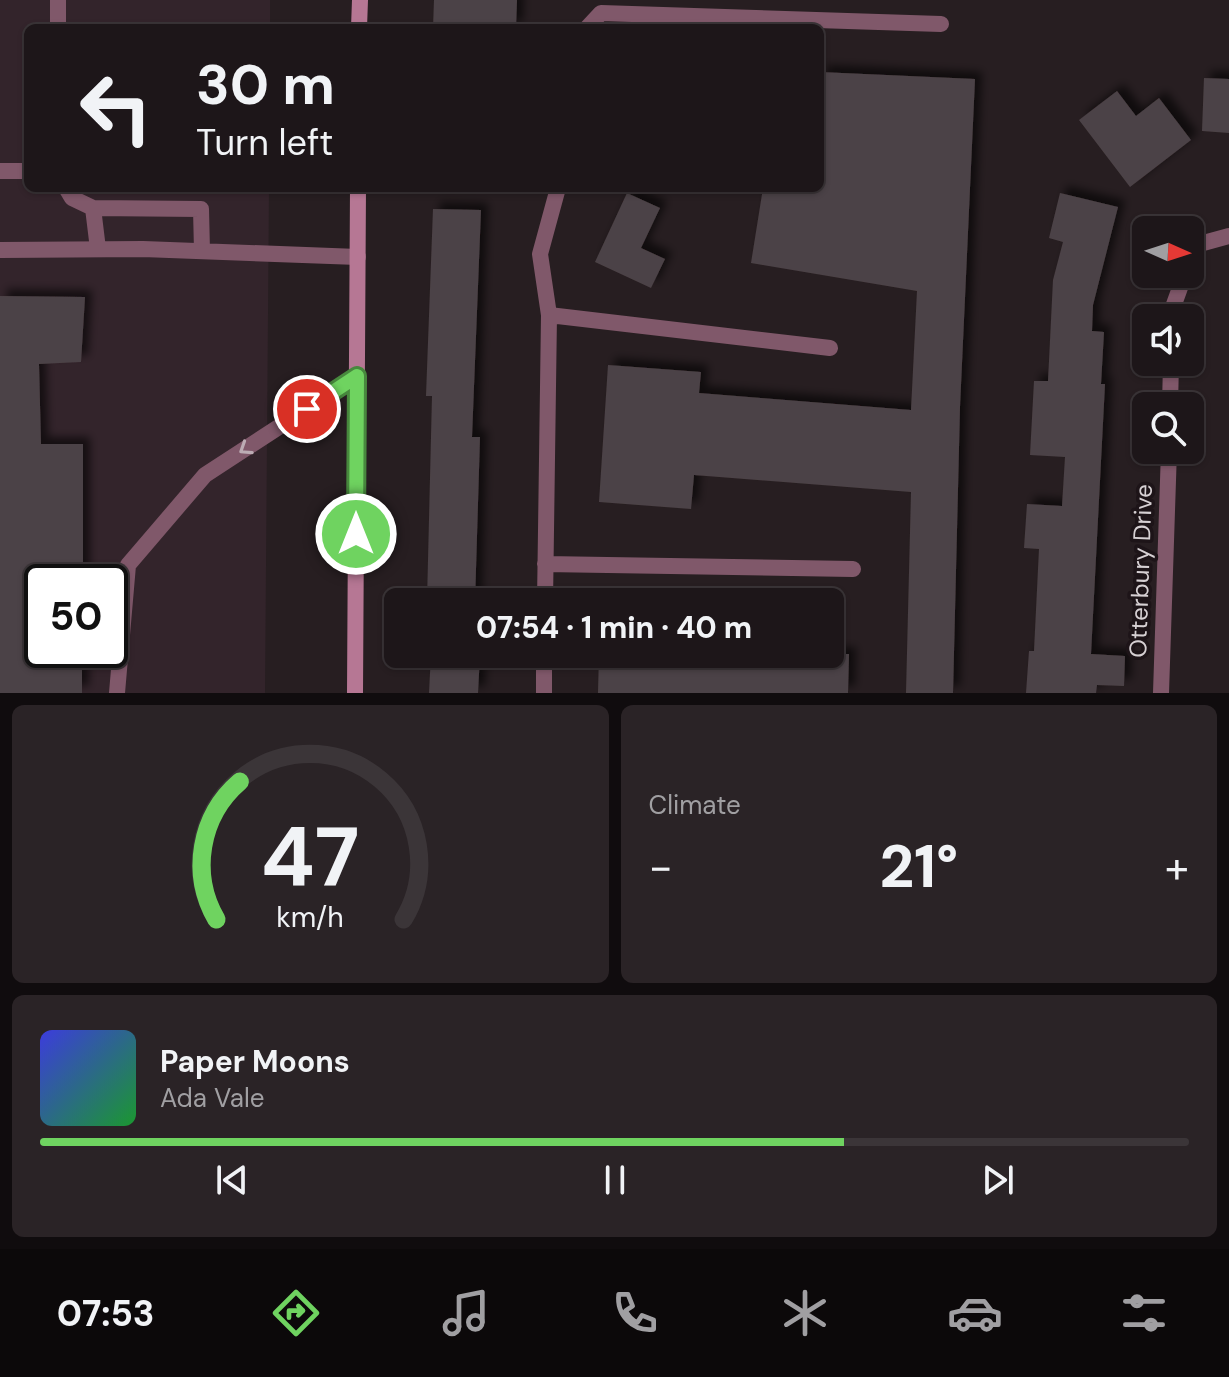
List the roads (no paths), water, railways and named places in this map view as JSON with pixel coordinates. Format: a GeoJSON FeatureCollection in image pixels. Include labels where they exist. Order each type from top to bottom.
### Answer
{"type":"FeatureCollection","features":[{"type":"Feature","properties":{"kind":"main road"},"geometry":{"type":"LineString","coordinates":[[359,24],[360,0]]}},
{"type":"Feature","properties":{"kind":"main road"},"geometry":{"type":"LineString","coordinates":[[355,693],[358,192]]}},
{"type":"Feature","properties":{"kind":"street"},"geometry":{"type":"LineString","coordinates":[[58,0],[58,24]]}},
{"type":"Feature","properties":{"kind":"street"},"geometry":{"type":"LineString","coordinates":[[591,24],[601,13],[941,24]]}},
{"type":"Feature","properties":{"kind":"street"},"geometry":{"type":"LineString","coordinates":[[0,171],[24,171]]}},
{"type":"Feature","properties":{"kind":"street"},"geometry":{"type":"LineString","coordinates":[[68,192],[72,198],[93,208],[201,209],[202,251]]}},
{"type":"Feature","properties":{"kind":"street"},"geometry":{"type":"LineString","coordinates":[[545,588],[549,315],[540,254],[557,192]]}},
{"type":"Feature","properties":{"kind":"street"},"geometry":{"type":"LineString","coordinates":[[93,208],[98,249]]}},
{"type":"Feature","properties":{"kind":"street"},"geometry":{"type":"LineString","coordinates":[[1204,243],[1229,236]]}},
{"type":"Feature","properties":{"kind":"street"},"geometry":{"type":"LineString","coordinates":[[0,250],[202,251],[358,257]]}},
{"type":"Feature","properties":{"kind":"street"},"geometry":{"type":"LineString","coordinates":[[549,315],[830,348]]}},
{"type":"Feature","properties":{"kind":"street"},"geometry":{"type":"LineString","coordinates":[[117,693],[128,565],[205,475],[357,376]]}},
{"type":"Feature","properties":{"kind":"street","name":"Otterbury Drive"},"geometry":{"type":"LineString","coordinates":[[1161,693],[1169,464]]}},
{"type":"Feature","properties":{"kind":"street"},"geometry":{"type":"LineString","coordinates":[[545,564],[853,569]]}},
{"type":"Feature","properties":{"kind":"street"},"geometry":{"type":"LineString","coordinates":[[544,668],[544,693]]}}]}
